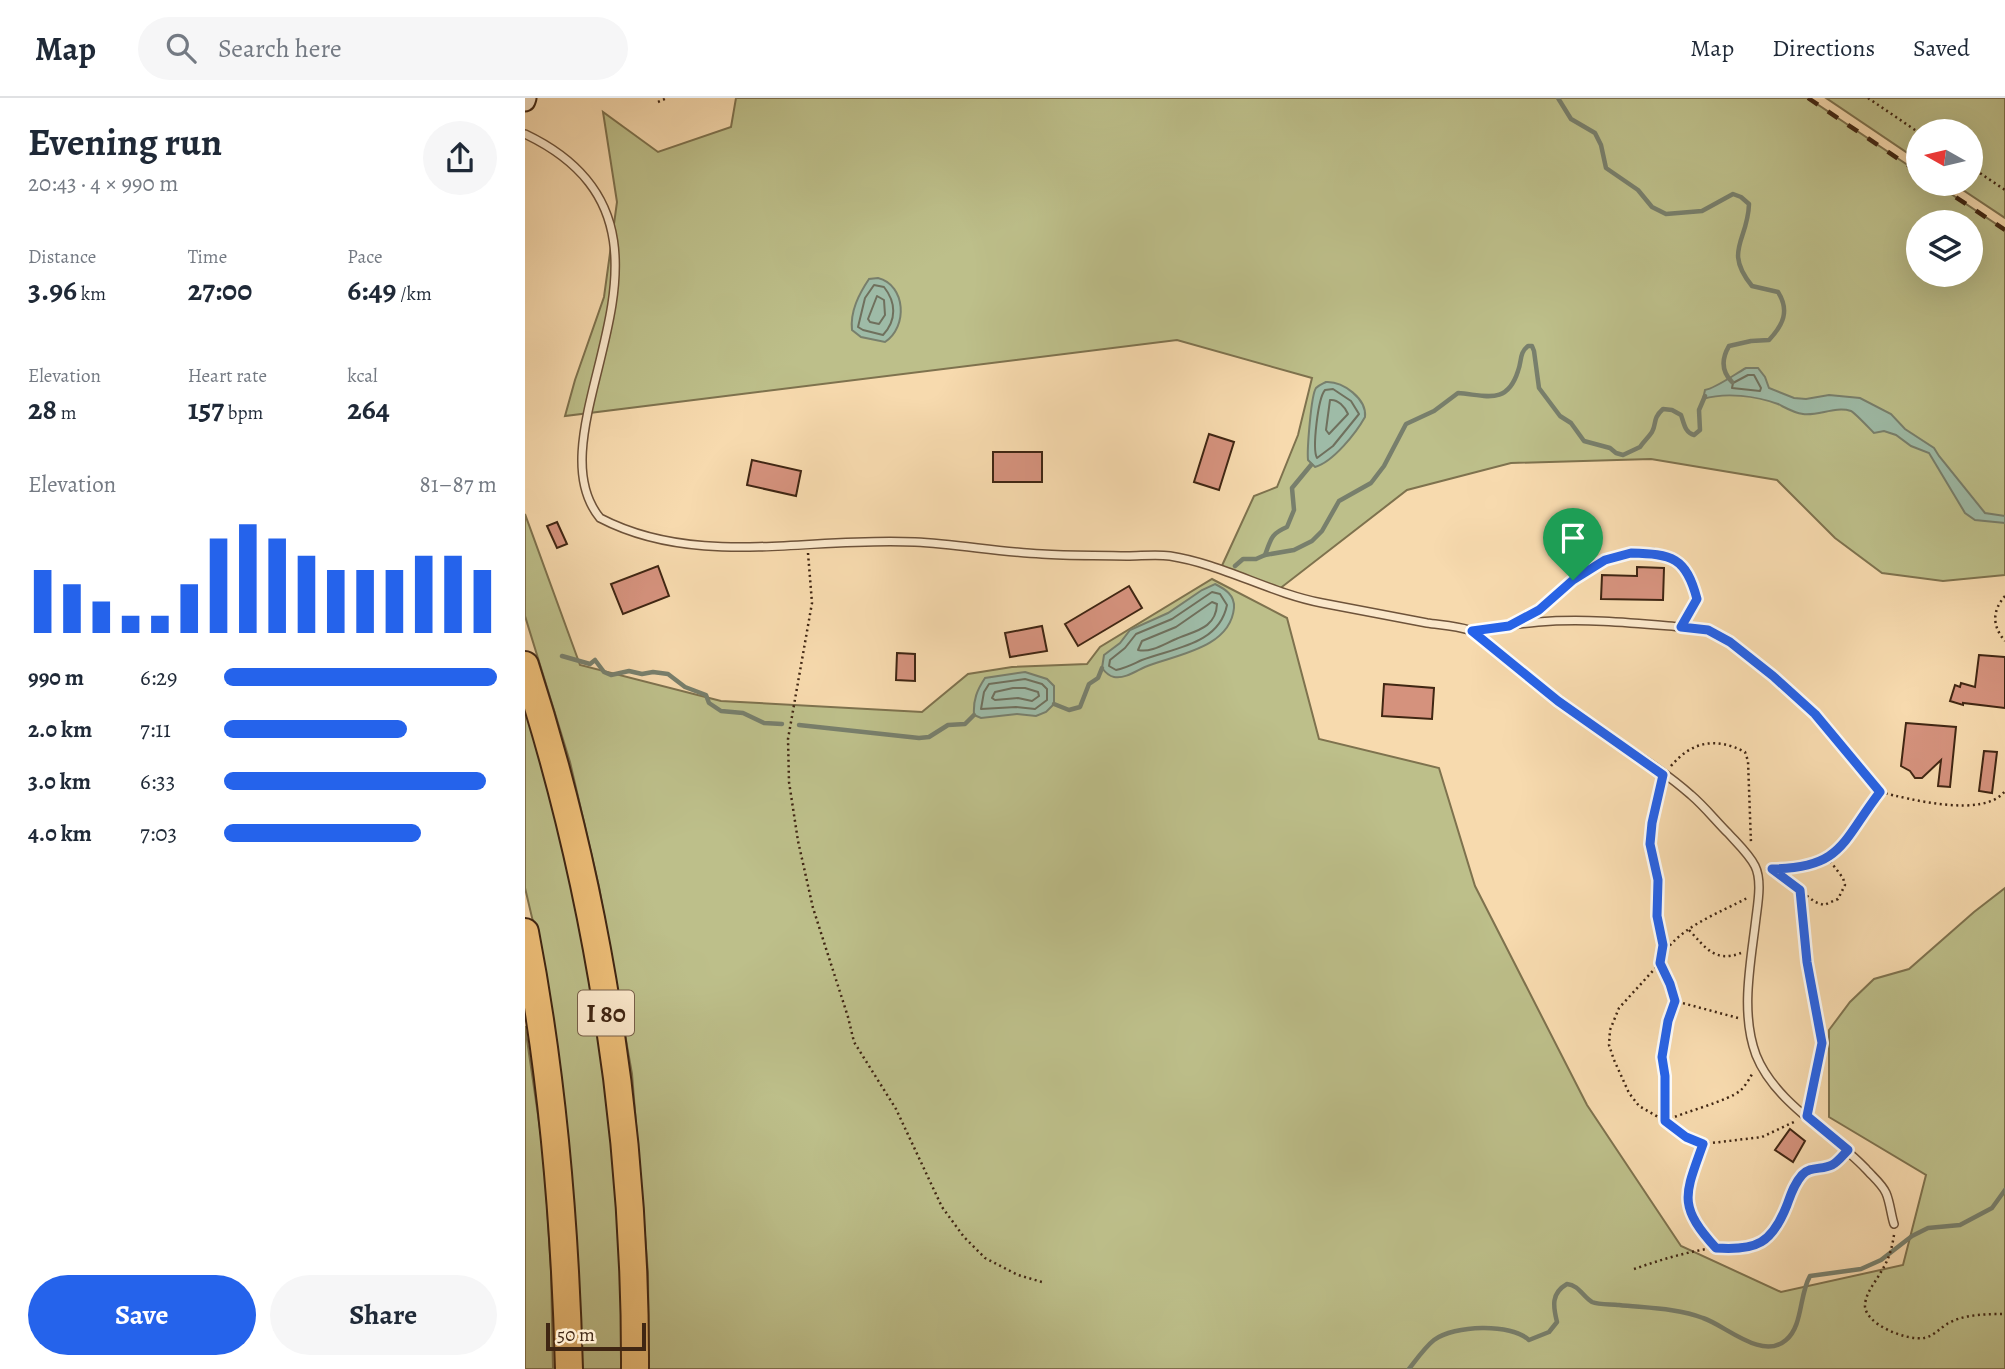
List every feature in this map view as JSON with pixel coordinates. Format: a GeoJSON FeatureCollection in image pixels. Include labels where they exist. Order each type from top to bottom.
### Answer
{"type":"FeatureCollection","features":[{"type":"Feature","properties":{"kind":"highway","name":"I 80"},"geometry":{"type":"LineString","coordinates":[[525,665],[585,890],[611,1041],[628,1196],[635,1369]]}},
{"type":"Feature","properties":{"kind":"highway","name":"I 80"},"geometry":{"type":"LineString","coordinates":[[525,932],[555,1121],[567,1280],[569,1369]]}},
{"type":"Feature","properties":{"kind":"lane"},"geometry":{"type":"LineString","coordinates":[[525,134],[543,144],[570,167],[583,184],[595,213]]}},
{"type":"Feature","properties":{"kind":"lane"},"geometry":{"type":"LineString","coordinates":[[585,510],[618,526],[650,536],[713,548],[766,548],[807,543],[914,542],[1040,554],[1169,556],[1314,602],[1472,631],[1509,626],[1538,622],[1615,622],[1681,627],[1697,599],[1691,578],[1677,560],[1656,554],[1631,553],[1605,560],[1573,580],[1539,610],[1509,626]]}},
{"type":"Feature","properties":{"kind":"lane"},"geometry":{"type":"LineString","coordinates":[[1472,631],[1548,693],[1691,794],[1758,869],[1748,1020],[1758,1059],[1787,1100],[1848,1150],[1885,1190],[1893,1224]]}},
{"type":"Feature","properties":{"kind":"path"},"geometry":{"type":"LineString","coordinates":[[658,102],[667,98]]}},
{"type":"Feature","properties":{"kind":"path"},"geometry":{"type":"LineString","coordinates":[[1868,98],[1906,124]]}},
{"type":"Feature","properties":{"kind":"path"},"geometry":{"type":"LineString","coordinates":[[1983,175],[2005,190]]}},
{"type":"Feature","properties":{"kind":"path"},"geometry":{"type":"LineString","coordinates":[[807,543],[812,603],[788,739],[789,782],[798,841],[813,908],[854,1042],[896,1109],[942,1207],[964,1237],[985,1258],[1018,1275],[1042,1282]]}},
{"type":"Feature","properties":{"kind":"path"},"geometry":{"type":"LineString","coordinates":[[2005,596],[1996,609],[1994,622],[1996,630],[2005,641]]}},
{"type":"Feature","properties":{"kind":"path"},"geometry":{"type":"LineString","coordinates":[[1681,627],[1708,630],[1730,642],[1773,676],[1815,714],[1880,792],[1933,804],[1983,804],[2000,798],[2005,791]]}},
{"type":"Feature","properties":{"kind":"path"},"geometry":{"type":"LineString","coordinates":[[1663,953],[1657,916],[1658,880],[1650,844],[1652,823],[1663,775],[1688,749],[1701,743],[1735,747],[1745,752],[1748,761],[1751,860]]}},
{"type":"Feature","properties":{"kind":"path"},"geometry":{"type":"LineString","coordinates":[[1758,869],[1790,869],[1817,864],[1827,858],[1841,849],[1880,792]]}},
{"type":"Feature","properties":{"kind":"path"},"geometry":{"type":"LineString","coordinates":[[1772,869],[1815,902],[1824,905],[1838,899],[1845,885],[1843,878],[1827,858]]}},
{"type":"Feature","properties":{"kind":"path"},"geometry":{"type":"LineString","coordinates":[[1758,892],[1669,944],[1660,963],[1619,1008],[1610,1030],[1609,1045],[1629,1093],[1639,1106],[1686,1137],[1703,1144],[1762,1137],[1807,1116],[1822,1043],[1807,962],[1800,890]]}},
{"type":"Feature","properties":{"kind":"path"},"geometry":{"type":"LineString","coordinates":[[1689,930],[1704,946],[1726,958],[1753,947]]}},
{"type":"Feature","properties":{"kind":"path"},"geometry":{"type":"LineString","coordinates":[[1660,963],[1675,1001],[1668,1021],[1662,1057],[1665,1076],[1665,1121]]}},
{"type":"Feature","properties":{"kind":"path"},"geometry":{"type":"LineString","coordinates":[[1675,1001],[1748,1020]]}},
{"type":"Feature","properties":{"kind":"path"},"geometry":{"type":"LineString","coordinates":[[1665,1121],[1738,1093],[1749,1079],[1758,1059]]}},
{"type":"Feature","properties":{"kind":"path"},"geometry":{"type":"LineString","coordinates":[[1703,1144],[1689,1179],[1688,1204],[1691,1216],[1716,1248]]}},
{"type":"Feature","properties":{"kind":"path"},"geometry":{"type":"LineString","coordinates":[[1634,1269],[1668,1257],[1716,1248],[1747,1248],[1759,1244],[1773,1234],[1793,1188],[1803,1174],[1809,1170],[1831,1166],[1848,1150]]}},
{"type":"Feature","properties":{"kind":"path"},"geometry":{"type":"LineString","coordinates":[[1893,1224],[1889,1259],[1866,1299],[1867,1315],[1905,1338],[1922,1339],[1963,1317],[2005,1314]]}},
{"type":"Feature","properties":{"kind":"green space"},"geometry":{"type":"Polygon","coordinates":[[[736,98],[1808,98],[1906,164],[1906,196],[1954,196],[1975,210],[1906,210],[1906,287],[1983,287],[1983,215],[2005,230],[2005,575],[1943,581],[1882,573],[1835,538],[1777,480],[1651,459],[1511,463],[1407,490],[1278,590],[1220,570],[1254,496],[1277,487],[1298,435],[1312,378],[1177,340],[565,416],[604,297],[617,202],[603,112],[658,152],[731,127],[736,98]]]}},
{"type":"Feature","properties":{"kind":"green space"},"geometry":{"type":"Polygon","coordinates":[[[1826,98],[2005,98],[2005,218],[1972,196],[1983,196],[1983,119],[1906,119],[1906,152],[1826,98]]]}},
{"type":"Feature","properties":{"kind":"green space"},"geometry":{"type":"Polygon","coordinates":[[[525,514],[580,665],[721,701],[922,712],[968,674],[1012,667],[1087,664],[1100,647],[1212,579],[1287,618],[1319,739],[1439,768],[1475,886],[1587,1105],[1681,1246],[1781,1292],[1903,1265],[1926,1175],[1829,1117],[1829,1030],[1850,1002],[1874,979],[1909,969],[2005,888],[2005,1369],[649,1369],[648,1273],[632,1074],[599,887],[570,762],[525,616],[525,514]]]}},
{"type":"Feature","properties":{"kind":"green space"},"geometry":{"type":"Polygon","coordinates":[[[525,695],[572,878],[606,1081],[623,1246],[626,1369],[580,1369],[538,943],[525,888],[525,695]]]}},
{"type":"Feature","properties":{"kind":"green space"},"geometry":{"type":"Polygon","coordinates":[[[525,1026],[544,1156],[551,1270],[553,1369],[525,1369],[525,1026]]]}},
{"type":"Feature","properties":{"kind":"water"},"geometry":{"type":"Polygon","coordinates":[[[878,278],[894,289],[901,307],[898,327],[885,342],[861,337],[852,330],[852,316],[859,297],[869,279],[878,278]]]}},
{"type":"Feature","properties":{"kind":"water"},"geometry":{"type":"Polygon","coordinates":[[[1746,368],[1758,368],[1769,388],[1794,398],[1829,395],[1860,398],[1891,414],[1905,429],[1934,448],[1985,513],[2005,516],[2005,523],[1975,520],[1965,513],[1929,453],[1911,446],[1896,435],[1884,431],[1874,433],[1851,411],[1803,414],[1751,397],[1731,395],[1703,399],[1705,390],[1746,368]]]}},
{"type":"Feature","properties":{"kind":"water"},"geometry":{"type":"Polygon","coordinates":[[[1326,382],[1333,382],[1353,392],[1365,410],[1365,417],[1350,439],[1336,453],[1315,467],[1308,460],[1311,411],[1316,388],[1326,382]]]}},
{"type":"Feature","properties":{"kind":"water"},"geometry":{"type":"Polygon","coordinates":[[[1215,584],[1231,596],[1234,608],[1230,622],[1212,642],[1122,677],[1110,676],[1102,668],[1104,655],[1120,643],[1130,630],[1168,613],[1215,584]]]}},
{"type":"Feature","properties":{"kind":"water"},"geometry":{"type":"Polygon","coordinates":[[[1025,672],[1047,679],[1054,686],[1054,704],[1046,712],[1036,716],[1017,714],[981,718],[974,715],[976,695],[985,678],[1025,672]]]}},
{"type":"Feature","properties":{"kind":"building"},"geometry":{"type":"Polygon","coordinates":[[[1209,434],[1234,442],[1219,490],[1194,482],[1209,434]]]}},
{"type":"Feature","properties":{"kind":"building"},"geometry":{"type":"Polygon","coordinates":[[[993,452],[1042,452],[1042,482],[993,482],[993,452]]]}},
{"type":"Feature","properties":{"kind":"building"},"geometry":{"type":"Polygon","coordinates":[[[752,460],[801,471],[796,496],[747,485],[752,460]]]}},
{"type":"Feature","properties":{"kind":"building"},"geometry":{"type":"Polygon","coordinates":[[[557,522],[567,544],[557,548],[547,526],[557,522]]]}},
{"type":"Feature","properties":{"kind":"building"},"geometry":{"type":"Polygon","coordinates":[[[658,566],[669,596],[623,614],[611,584],[658,566]]]}},
{"type":"Feature","properties":{"kind":"building"},"geometry":{"type":"Polygon","coordinates":[[[1637,567],[1664,568],[1663,600],[1601,599],[1602,575],[1637,576],[1637,567]]]}},
{"type":"Feature","properties":{"kind":"building"},"geometry":{"type":"Polygon","coordinates":[[[1129,586],[1142,608],[1078,646],[1065,624],[1129,586]]]}},
{"type":"Feature","properties":{"kind":"building"},"geometry":{"type":"Polygon","coordinates":[[[1042,626],[1047,651],[1010,657],[1005,633],[1042,626]]]}},
{"type":"Feature","properties":{"kind":"building"},"geometry":{"type":"Polygon","coordinates":[[[897,653],[915,654],[915,681],[896,680],[897,653]]]}},
{"type":"Feature","properties":{"kind":"building"},"geometry":{"type":"Polygon","coordinates":[[[1979,655],[2005,657],[2005,708],[1963,705],[1950,701],[1955,685],[1960,687],[1961,683],[1975,687],[1979,655]]]}},
{"type":"Feature","properties":{"kind":"building"},"geometry":{"type":"Polygon","coordinates":[[[1384,684],[1434,688],[1432,719],[1382,716],[1384,684]]]}},
{"type":"Feature","properties":{"kind":"building"},"geometry":{"type":"Polygon","coordinates":[[[1906,723],[1956,727],[1950,787],[1938,786],[1941,760],[1922,778],[1915,778],[1901,766],[1906,723]]]}},
{"type":"Feature","properties":{"kind":"building"},"geometry":{"type":"Polygon","coordinates":[[[1984,751],[1997,752],[1992,793],[1979,791],[1984,751]]]}},
{"type":"Feature","properties":{"kind":"building"},"geometry":{"type":"Polygon","coordinates":[[[1790,1129],[1805,1141],[1793,1162],[1775,1150],[1790,1129]]]}},
{"type":"Feature","properties":{"kind":"waterway"},"geometry":{"type":"LineString","coordinates":[[1558,98],[1571,119],[1595,133],[1601,145],[1606,168],[1638,190],[1652,207],[1666,214],[1702,211],[1733,194],[1749,204],[1748,217],[1739,245],[1739,263],[1752,286],[1778,292],[1784,312],[1778,329],[1769,340],[1729,346],[1724,364],[1732,382]]}},
{"type":"Feature","properties":{"kind":"waterway"},"geometry":{"type":"LineString","coordinates":[[1265,555],[1294,550],[1312,541],[1322,531],[1339,501],[1371,483],[1384,466],[1406,424],[1434,411],[1458,393],[1494,396],[1508,389],[1518,371],[1523,351],[1528,346],[1532,346],[1534,351],[1539,388],[1560,416],[1571,423],[1584,441],[1610,448],[1623,455],[1640,447],[1652,432],[1656,418],[1663,409],[1681,415],[1687,430],[1694,435],[1700,430],[1699,410],[1705,396]]}},
{"type":"Feature","properties":{"kind":"waterway"},"geometry":{"type":"LineString","coordinates":[[1235,566],[1243,559],[1256,559],[1265,555],[1274,535],[1287,527],[1294,510],[1292,488],[1311,465]]}},
{"type":"Feature","properties":{"kind":"waterway"},"geometry":{"type":"LineString","coordinates":[[562,656],[590,664],[595,660],[604,672],[611,675],[629,671],[668,674],[685,687],[706,695],[709,703],[721,711],[743,713],[764,723],[782,724]]}},
{"type":"Feature","properties":{"kind":"waterway"},"geometry":{"type":"LineString","coordinates":[[1054,704],[1069,710],[1080,707],[1089,684],[1098,678],[1102,668]]}},
{"type":"Feature","properties":{"kind":"waterway"},"geometry":{"type":"LineString","coordinates":[[799,725],[919,738],[929,737],[948,725],[965,724],[974,715]]}},
{"type":"Feature","properties":{"kind":"waterway"},"geometry":{"type":"LineString","coordinates":[[1409,1369],[1434,1340],[1455,1331],[1496,1329],[1509,1331],[1529,1340],[1549,1332],[1557,1322],[1554,1305],[1556,1296],[1567,1284],[1595,1303],[1683,1312],[1712,1322],[1755,1344],[1776,1345],[1786,1340],[1795,1327],[1810,1276],[1861,1269],[1881,1260],[1912,1236],[1928,1228],[1960,1225],[1992,1208],[2005,1190]]}},
{"type":"Feature","properties":{"kind":"railway"},"geometry":{"type":"LineString","coordinates":[[1808,98],[1906,164]]}},
{"type":"Feature","properties":{"kind":"railway"},"geometry":{"type":"LineString","coordinates":[[1954,196],[2005,230]]}},
{"type":"Feature","properties":{"kind":"route"},"geometry":{"type":"LineString","coordinates":[[1631,553],[1656,554],[1677,560],[1691,578],[1697,599],[1681,627],[1708,630],[1730,642],[1773,676],[1815,714],[1880,792],[1841,849],[1817,864],[1772,869],[1800,890],[1807,962],[1821,1034],[1821,1055],[1807,1116],[1848,1150],[1831,1166],[1809,1170],[1803,1174],[1793,1188],[1773,1234],[1759,1244],[1747,1248],[1716,1248],[1691,1216],[1687,1191],[1689,1179],[1703,1144],[1694,1142],[1665,1121],[1665,1076],[1662,1057],[1668,1021],[1675,1001],[1660,963],[1663,945],[1657,916],[1658,880],[1650,844],[1650,832],[1663,775],[1558,701],[1472,631],[1509,626],[1539,610],[1573,580],[1605,560],[1631,553]]}}]}
